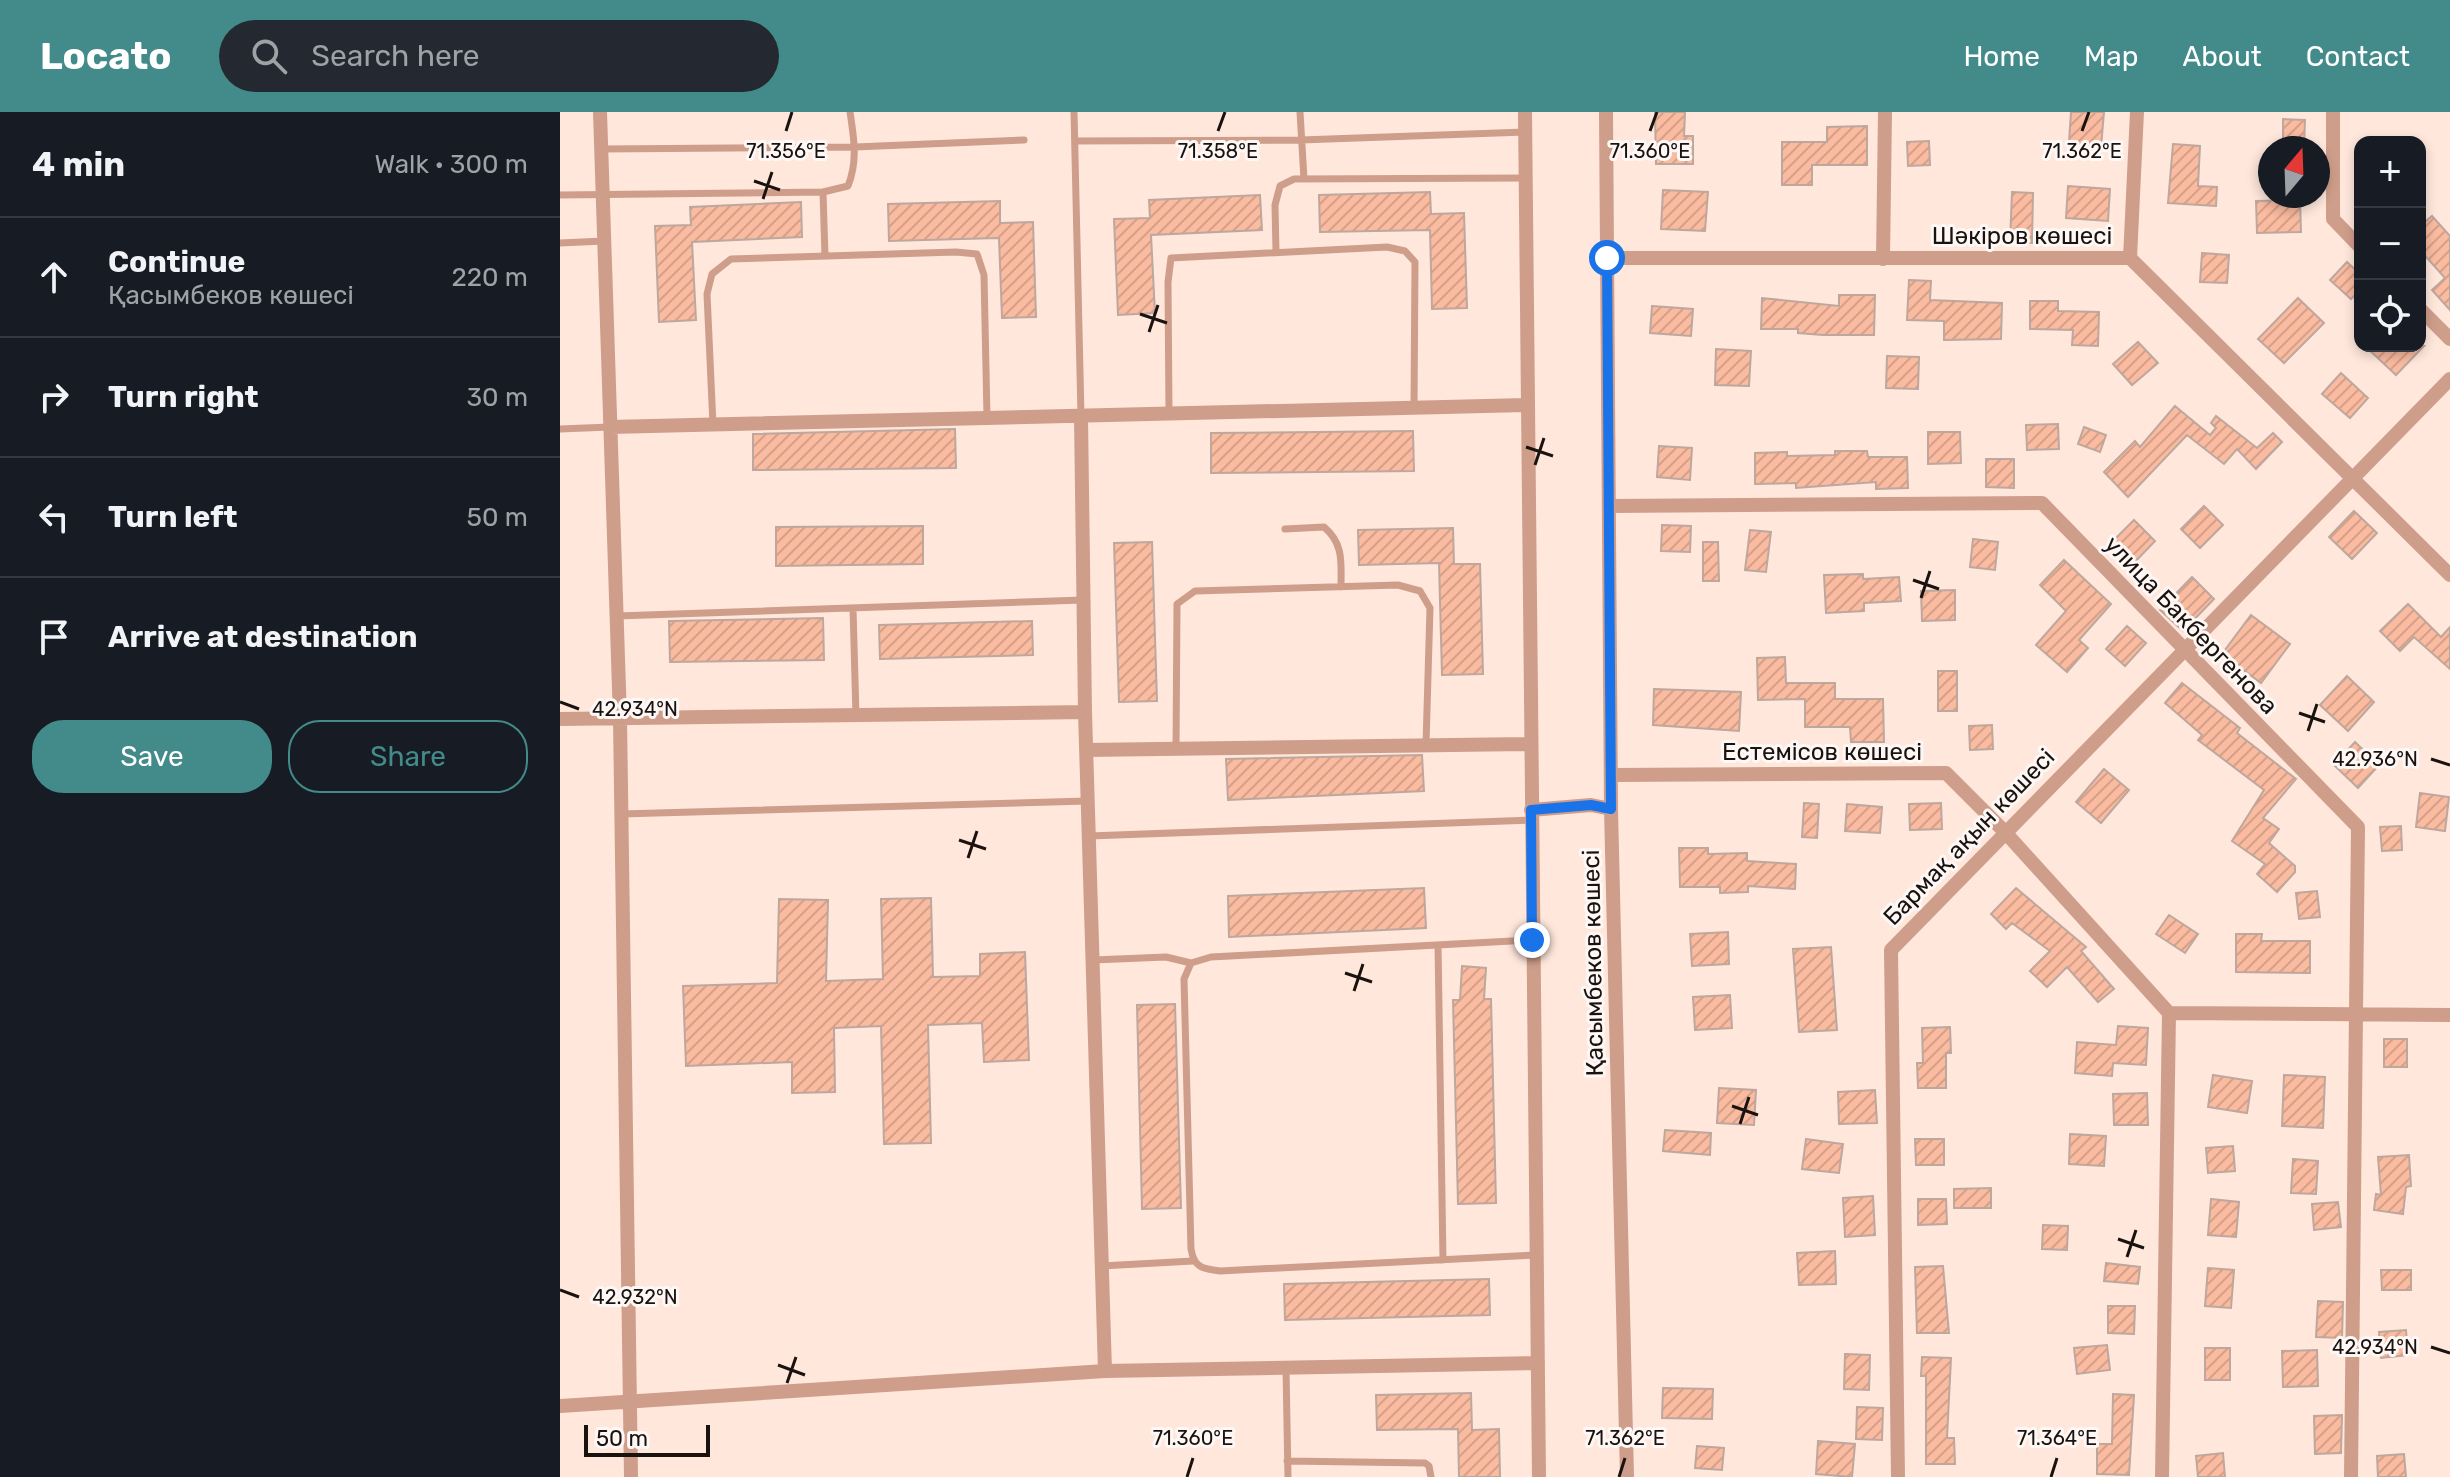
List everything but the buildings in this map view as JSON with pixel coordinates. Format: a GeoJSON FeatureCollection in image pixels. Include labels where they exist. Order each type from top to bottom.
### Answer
{"type":"FeatureCollection","features":[{"type":"Feature","properties":{"kind":"street"},"geometry":{"type":"LineString","coordinates":[[600,112],[620,719],[631,1477]]}},
{"type":"Feature","properties":{"kind":"street"},"geometry":{"type":"LineString","coordinates":[[1525,112],[1539,1477]]}},
{"type":"Feature","properties":{"kind":"street","name":"Қасымбеков көшесі"},"geometry":{"type":"LineString","coordinates":[[1606,112],[1611,809],[1627,1477]]}},
{"type":"Feature","properties":{"kind":"street"},"geometry":{"type":"LineString","coordinates":[[1883,259],[1885,112]]}},
{"type":"Feature","properties":{"kind":"street"},"geometry":{"type":"LineString","coordinates":[[2130,258],[2137,112]]}},
{"type":"Feature","properties":{"kind":"street"},"geometry":{"type":"LineString","coordinates":[[2333,112],[2333,219],[2354,241]]}},
{"type":"Feature","properties":{"kind":"street","name":"Шәкіров көшесі"},"geometry":{"type":"LineString","coordinates":[[1607,258],[2130,258],[2450,575]]}},
{"type":"Feature","properties":{"kind":"street"},"geometry":{"type":"LineString","coordinates":[[2426,315],[2450,339]]}},
{"type":"Feature","properties":{"kind":"street","name":"Бармақ ақын көшесі"},"geometry":{"type":"LineString","coordinates":[[1898,1477],[1891,950],[2004,831],[2450,379]]}},
{"type":"Feature","properties":{"kind":"street"},"geometry":{"type":"LineString","coordinates":[[610,427],[1527,405]]}},
{"type":"Feature","properties":{"kind":"street"},"geometry":{"type":"LineString","coordinates":[[1081,416],[1085,712],[1105,1371]]}},
{"type":"Feature","properties":{"kind":"street","name":"улица Бакбергенова"},"geometry":{"type":"LineString","coordinates":[[1611,506],[2042,503],[2358,827],[2351,1477]]}},
{"type":"Feature","properties":{"kind":"street"},"geometry":{"type":"LineString","coordinates":[[560,719],[1085,712]]}},
{"type":"Feature","properties":{"kind":"street"},"geometry":{"type":"LineString","coordinates":[[1086,750],[1530,744]]}},
{"type":"Feature","properties":{"kind":"street","name":"Естемісов көшесі"},"geometry":{"type":"LineString","coordinates":[[1611,775],[1946,773],[2004,831],[2169,1013]]}},
{"type":"Feature","properties":{"kind":"street"},"geometry":{"type":"LineString","coordinates":[[1531,815],[1591,805],[1611,809]]}},
{"type":"Feature","properties":{"kind":"street"},"geometry":{"type":"LineString","coordinates":[[2162,1477],[2169,1013],[2356,1017],[2450,1015]]}},
{"type":"Feature","properties":{"kind":"street"},"geometry":{"type":"LineString","coordinates":[[560,1406],[1105,1371],[1538,1363]]}},
{"type":"Feature","properties":{"kind":"lane"},"geometry":{"type":"LineString","coordinates":[[560,195],[823,192],[848,186],[855,147],[850,112]]}},
{"type":"Feature","properties":{"kind":"lane"},"geometry":{"type":"LineString","coordinates":[[1074,112],[1081,416]]}},
{"type":"Feature","properties":{"kind":"lane"},"geometry":{"type":"LineString","coordinates":[[1300,112],[1304,179]]}},
{"type":"Feature","properties":{"kind":"lane"},"geometry":{"type":"LineString","coordinates":[[1075,141],[1301,140],[1525,132]]}},
{"type":"Feature","properties":{"kind":"lane"},"geometry":{"type":"LineString","coordinates":[[601,149],[855,147],[1024,140]]}},
{"type":"Feature","properties":{"kind":"lane"},"geometry":{"type":"LineString","coordinates":[[1276,252],[1275,205],[1280,186],[1304,179],[1526,178]]}},
{"type":"Feature","properties":{"kind":"lane"},"geometry":{"type":"LineString","coordinates":[[823,192],[825,256]]}},
{"type":"Feature","properties":{"kind":"lane"},"geometry":{"type":"LineString","coordinates":[[560,243],[604,241]]}},
{"type":"Feature","properties":{"kind":"lane"},"geometry":{"type":"LineString","coordinates":[[1169,414],[1168,282],[1171,258],[1387,247],[1405,251],[1415,262],[1414,408]]}},
{"type":"Feature","properties":{"kind":"lane"},"geometry":{"type":"LineString","coordinates":[[713,425],[707,294],[712,274],[731,259],[825,256],[977,254],[984,275],[987,418]]}},
{"type":"Feature","properties":{"kind":"lane"},"geometry":{"type":"LineString","coordinates":[[560,429],[610,427]]}},
{"type":"Feature","properties":{"kind":"lane"},"geometry":{"type":"LineString","coordinates":[[1285,529],[1324,527],[1335,536],[1340,544],[1341,587]]}},
{"type":"Feature","properties":{"kind":"lane"},"geometry":{"type":"LineString","coordinates":[[1176,749],[1177,604],[1195,591],[1398,585],[1420,591],[1430,608],[1426,746]]}},
{"type":"Feature","properties":{"kind":"lane"},"geometry":{"type":"LineString","coordinates":[[617,616],[1083,600]]}},
{"type":"Feature","properties":{"kind":"lane"},"geometry":{"type":"LineString","coordinates":[[853,608],[856,716]]}},
{"type":"Feature","properties":{"kind":"lane"},"geometry":{"type":"LineString","coordinates":[[621,814],[1088,801]]}},
{"type":"Feature","properties":{"kind":"lane"},"geometry":{"type":"LineString","coordinates":[[1089,836],[1531,815]]}},
{"type":"Feature","properties":{"kind":"lane"},"geometry":{"type":"LineString","coordinates":[[1093,960],[1166,957],[1191,963],[1211,957],[1532,940]]}},
{"type":"Feature","properties":{"kind":"lane"},"geometry":{"type":"LineString","coordinates":[[1438,945],[1443,1260]]}},
{"type":"Feature","properties":{"kind":"lane"},"geometry":{"type":"LineString","coordinates":[[1191,963],[1184,979],[1193,1261],[1200,1268],[1220,1271],[1536,1255]]}},
{"type":"Feature","properties":{"kind":"lane"},"geometry":{"type":"LineString","coordinates":[[1101,1266],[1193,1261]]}},
{"type":"Feature","properties":{"kind":"lane"},"geometry":{"type":"LineString","coordinates":[[1286,1369],[1288,1477]]}},
{"type":"Feature","properties":{"kind":"lane"},"geometry":{"type":"LineString","coordinates":[[1287,1461],[1425,1463],[1429,1466],[1431,1477]]}},
{"type":"Feature","properties":{"kind":"route"},"geometry":{"type":"LineString","coordinates":[[1532,940],[1531,810],[1591,805],[1611,809],[1607,258]]}}]}
